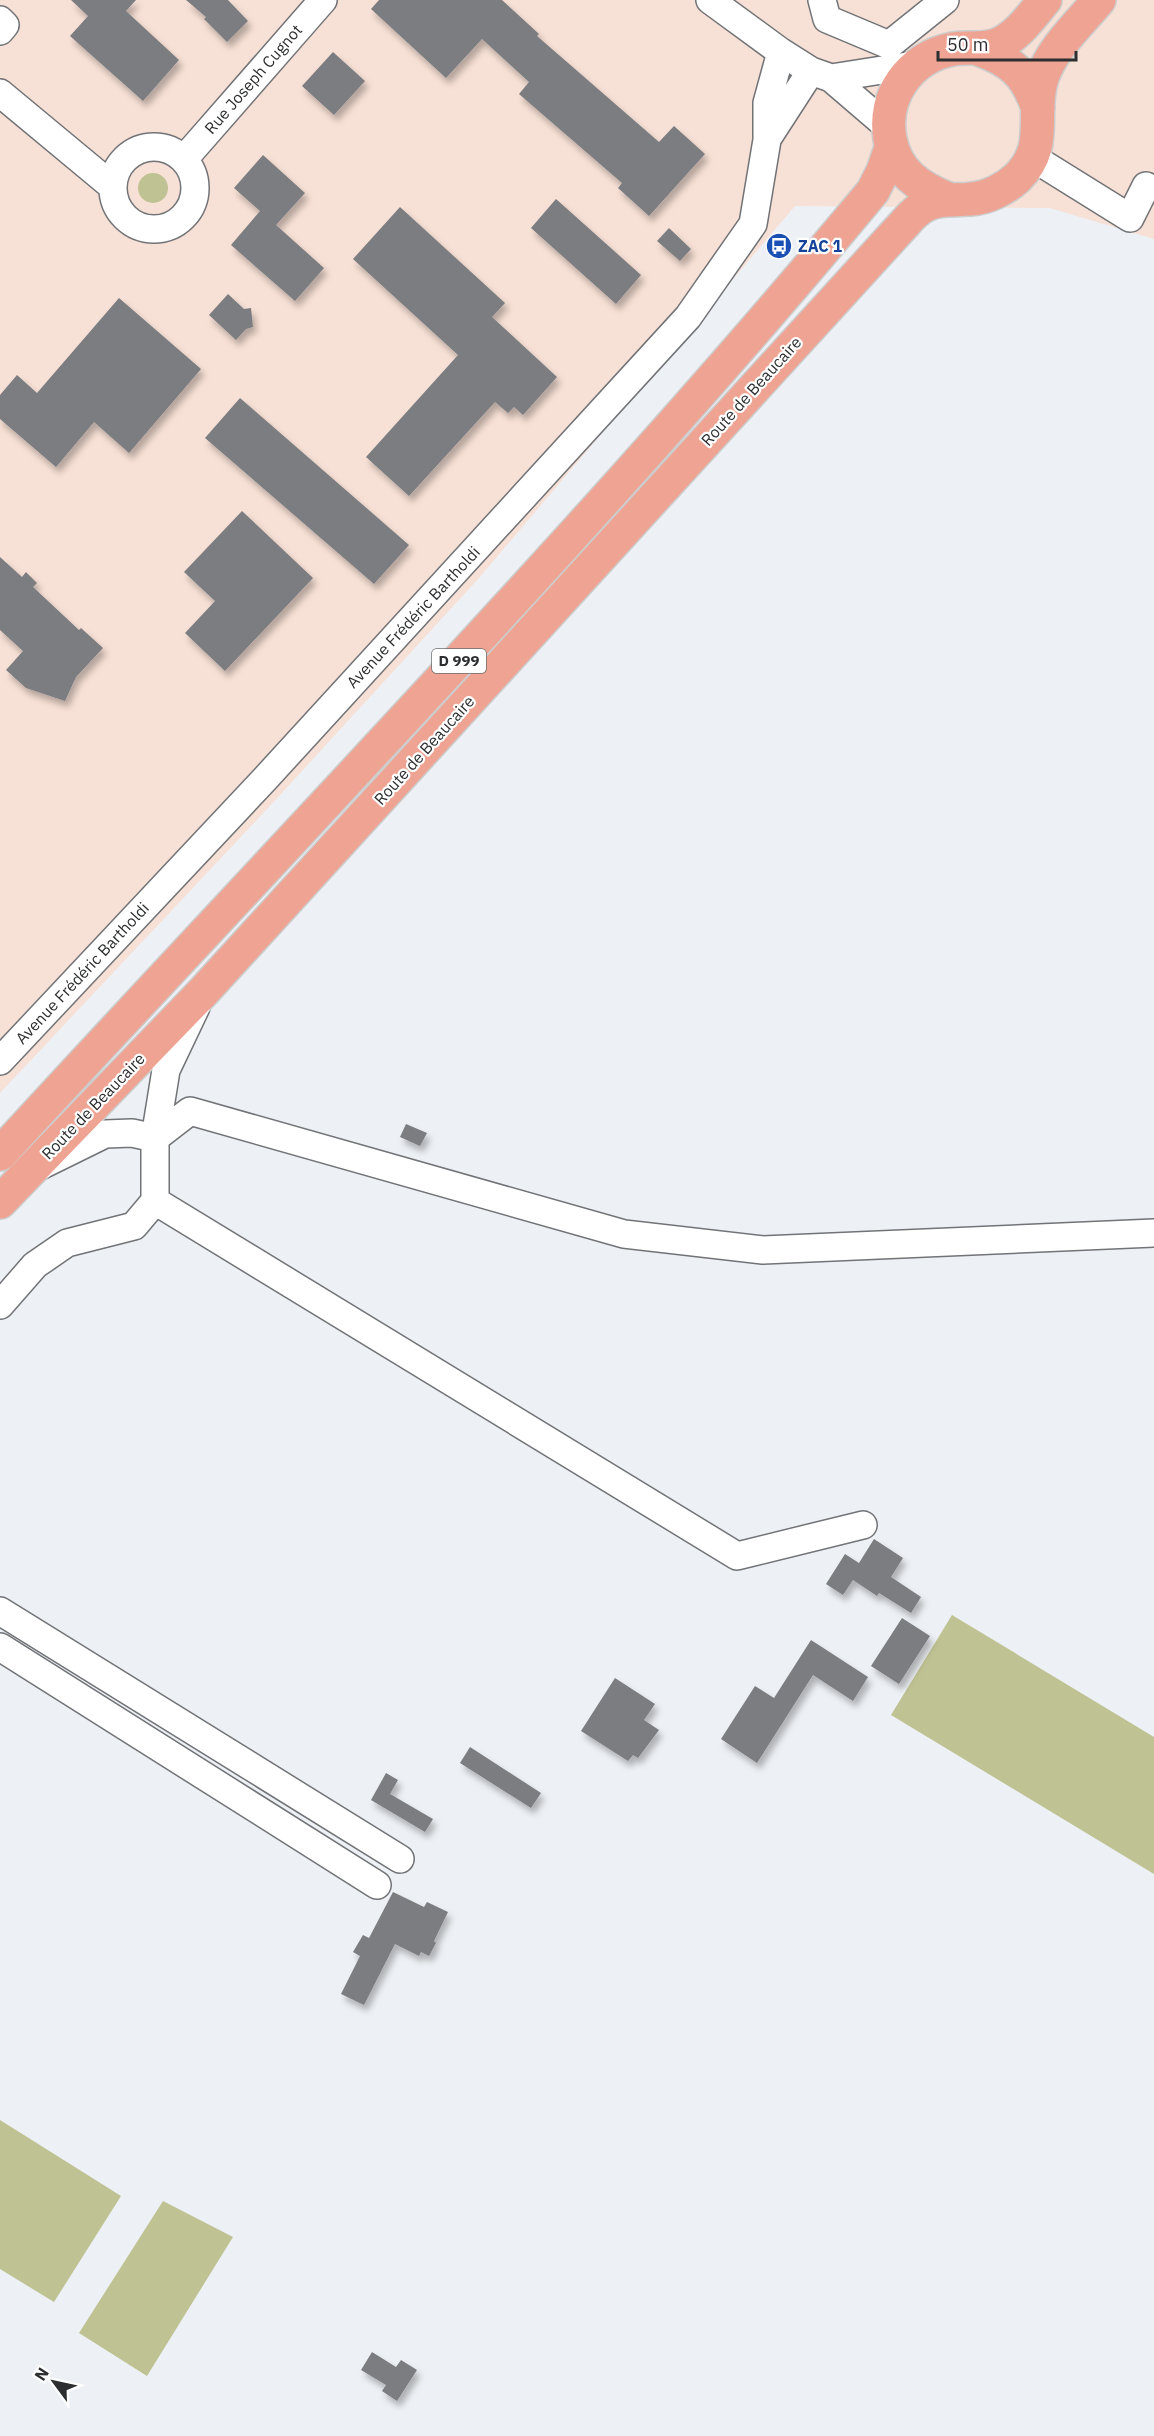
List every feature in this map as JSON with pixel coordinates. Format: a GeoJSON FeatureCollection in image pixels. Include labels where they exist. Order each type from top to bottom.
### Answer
{"type":"FeatureCollection","features":[{"type":"Feature","properties":{"kind":"main road","name":"Route de Beaucaire"},"geometry":{"type":"LineString","coordinates":[[0,1154],[440,682],[617,486],[873,191],[883,171],[889,137],[890,103],[900,83],[914,66],[934,54],[956,48],[978,49],[998,45],[1011,37],[1046,0]]}},
{"type":"Feature","properties":{"kind":"main road","name":"Route de Beaucaire"},"geometry":{"type":"LineString","coordinates":[[0,1202],[204,991],[892,236],[927,204],[948,199],[973,200],[997,192],[1017,178],[1032,157],[1039,133],[1038,108],[1042,80],[1049,62],[1099,0]]}},
{"type":"Feature","properties":{"kind":"main road","name":"Route de Beaucaire"},"geometry":{"type":"LineString","coordinates":[[978,49],[999,56],[1017,69],[1030,87],[1038,108]]}},
{"type":"Feature","properties":{"kind":"main road","name":"Route de Beaucaire"},"geometry":{"type":"LineString","coordinates":[[889,137],[904,171],[924,189],[948,199]]}},
{"type":"Feature","properties":{"kind":"street","name":"Rue Joseph Cugnot"},"geometry":{"type":"LineString","coordinates":[[184,159],[323,0]]}},
{"type":"Feature","properties":{"kind":"street"},"geometry":{"type":"LineString","coordinates":[[710,0],[781,52],[821,75],[889,137]]}},
{"type":"Feature","properties":{"kind":"street"},"geometry":{"type":"LineString","coordinates":[[822,0],[827,19],[889,45],[945,0]]}},
{"type":"Feature","properties":{"kind":"street"},"geometry":{"type":"LineString","coordinates":[[0,20],[5,25],[0,31]]}},
{"type":"Feature","properties":{"kind":"street","name":"Avenue Frédéric Bartholdi"},"geometry":{"type":"LineString","coordinates":[[0,1061],[264,780],[688,317],[753,224],[767,140],[768,103],[781,52]]}},
{"type":"Feature","properties":{"kind":"street"},"geometry":{"type":"LineString","coordinates":[[821,75],[914,66]]}},
{"type":"Feature","properties":{"kind":"street","name":"Avenue Frédéric Bartholdi"},"geometry":{"type":"LineString","coordinates":[[767,140],[821,75]]}},
{"type":"Feature","properties":{"kind":"street"},"geometry":{"type":"LineString","coordinates":[[0,93],[112,186]]}},
{"type":"Feature","properties":{"kind":"street"},"geometry":{"type":"LineString","coordinates":[[146,147],[159,147],[172,151],[184,159],[195,183],[195,197],[189,210],[169,227],[155,230],[141,228],[129,222],[120,212],[114,199],[112,186],[115,172],[122,161],[133,152],[146,147]]}},
{"type":"Feature","properties":{"kind":"street"},"geometry":{"type":"LineString","coordinates":[[1032,157],[1130,218],[1146,186]]}},
{"type":"Feature","properties":{"kind":"street"},"geometry":{"type":"LineString","coordinates":[[0,1305],[35,1265],[67,1243],[134,1226],[154,1201],[155,1138],[166,1070],[204,991]]}},
{"type":"Feature","properties":{"kind":"street"},"geometry":{"type":"LineString","coordinates":[[31,1170],[105,1134],[132,1133],[155,1138],[190,1112],[624,1234],[763,1250],[1154,1233]]}},
{"type":"Feature","properties":{"kind":"street"},"geometry":{"type":"LineString","coordinates":[[154,1201],[737,1556],[863,1524]]}},
{"type":"Feature","properties":{"kind":"street"},"geometry":{"type":"LineString","coordinates":[[0,1611],[400,1859]]}},
{"type":"Feature","properties":{"kind":"street"},"geometry":{"type":"LineString","coordinates":[[0,1647],[377,1885]]}},
{"type":"Feature","properties":{"kind":"shaded area"},"geometry":{"type":"Polygon","coordinates":[[[0,0],[1154,0],[1154,239],[1050,208],[795,206],[479,578],[268,808],[0,1093],[0,0]]]}},
{"type":"Feature","properties":{"kind":"green space"},"geometry":{"type":"Polygon","coordinates":[[[153,173],[163,178],[168,188],[163,198],[153,203],[143,198],[138,188],[143,178],[153,173]]]}},
{"type":"Feature","properties":{"kind":"green space"},"geometry":{"type":"Polygon","coordinates":[[[952,1615],[1154,1737],[1154,1874],[891,1715],[952,1615]]]}},
{"type":"Feature","properties":{"kind":"green space"},"geometry":{"type":"Polygon","coordinates":[[[0,2120],[121,2196],[54,2302],[0,2269],[0,2120]]]}},
{"type":"Feature","properties":{"kind":"green space"},"geometry":{"type":"Polygon","coordinates":[[[163,2201],[233,2237],[147,2376],[79,2333],[163,2201]]]}},
{"type":"Feature","properties":{"kind":"building"},"geometry":{"type":"Polygon","coordinates":[[[71,0],[136,0],[126,11],[179,60],[143,101],[70,36],[88,16],[71,0]]]}},
{"type":"Feature","properties":{"kind":"building"},"geometry":{"type":"Polygon","coordinates":[[[186,0],[228,0],[248,21],[227,42],[204,19],[206,17],[186,0]]]}},
{"type":"Feature","properties":{"kind":"building"},"geometry":{"type":"Polygon","coordinates":[[[379,0],[502,0],[539,34],[537,36],[659,142],[674,126],[705,154],[649,216],[618,188],[622,183],[519,94],[529,82],[482,39],[446,78],[371,9],[379,0]]]}},
{"type":"Feature","properties":{"kind":"building"},"geometry":{"type":"Polygon","coordinates":[[[333,52],[365,81],[334,115],[302,86],[333,52]]]}},
{"type":"Feature","properties":{"kind":"building"},"geometry":{"type":"Polygon","coordinates":[[[263,155],[305,193],[276,225],[324,268],[295,301],[231,245],[260,211],[234,188],[263,155]]]}},
{"type":"Feature","properties":{"kind":"building"},"geometry":{"type":"Polygon","coordinates":[[[556,199],[641,275],[616,304],[531,228],[556,199]]]}},
{"type":"Feature","properties":{"kind":"building"},"geometry":{"type":"Polygon","coordinates":[[[400,207],[505,303],[492,317],[557,377],[523,415],[514,407],[508,413],[495,402],[409,496],[366,457],[458,355],[353,259],[400,207]]]}},
{"type":"Feature","properties":{"kind":"building"},"geometry":{"type":"Polygon","coordinates":[[[669,228],[691,249],[680,261],[657,241],[669,228]]]}},
{"type":"Feature","properties":{"kind":"building"},"geometry":{"type":"Polygon","coordinates":[[[228,294],[244,309],[251,308],[253,327],[246,329],[236,340],[209,315],[228,294]]]}},
{"type":"Feature","properties":{"kind":"building"},"geometry":{"type":"Polygon","coordinates":[[[119,298],[201,369],[129,453],[94,422],[56,467],[0,419],[0,395],[17,375],[37,393],[119,298]]]}},
{"type":"Feature","properties":{"kind":"building"},"geometry":{"type":"Polygon","coordinates":[[[240,398],[409,545],[374,584],[205,438],[240,398]]]}},
{"type":"Feature","properties":{"kind":"building"},"geometry":{"type":"Polygon","coordinates":[[[242,511],[313,578],[225,671],[185,633],[215,601],[184,572],[242,511]]]}},
{"type":"Feature","properties":{"kind":"building"},"geometry":{"type":"Polygon","coordinates":[[[0,557],[22,577],[26,572],[37,583],[33,587],[79,630],[81,628],[103,648],[76,677],[65,701],[26,688],[6,670],[23,651],[0,630],[0,557]]]}},
{"type":"Feature","properties":{"kind":"building"},"geometry":{"type":"Polygon","coordinates":[[[406,1124],[427,1133],[420,1146],[400,1137],[406,1124]]]}},
{"type":"Feature","properties":{"kind":"building"},"geometry":{"type":"Polygon","coordinates":[[[874,1539],[903,1558],[891,1577],[921,1597],[911,1613],[879,1593],[877,1596],[853,1580],[843,1595],[826,1584],[845,1554],[859,1563],[874,1539]]]}},
{"type":"Feature","properties":{"kind":"building"},"geometry":{"type":"Polygon","coordinates":[[[902,1618],[930,1636],[899,1684],[871,1666],[902,1618]]]}},
{"type":"Feature","properties":{"kind":"building"},"geometry":{"type":"Polygon","coordinates":[[[811,1640],[868,1677],[853,1701],[813,1675],[757,1763],[721,1739],[755,1686],[774,1698],[811,1640]]]}},
{"type":"Feature","properties":{"kind":"building"},"geometry":{"type":"Polygon","coordinates":[[[615,1678],[655,1704],[644,1720],[659,1730],[638,1758],[633,1755],[628,1761],[581,1731],[615,1678]]]}},
{"type":"Feature","properties":{"kind":"building"},"geometry":{"type":"Polygon","coordinates":[[[470,1747],[541,1793],[531,1808],[460,1763],[470,1747]]]}},
{"type":"Feature","properties":{"kind":"building"},"geometry":{"type":"Polygon","coordinates":[[[386,1773],[398,1780],[390,1794],[433,1819],[425,1832],[371,1800],[386,1773]]]}},
{"type":"Feature","properties":{"kind":"building"},"geometry":{"type":"Polygon","coordinates":[[[393,1892],[424,1907],[427,1902],[448,1912],[429,1956],[421,1952],[419,1956],[395,1944],[364,2005],[341,1994],[360,1956],[353,1952],[363,1935],[369,1938],[393,1892]]]}},
{"type":"Feature","properties":{"kind":"building"},"geometry":{"type":"Polygon","coordinates":[[[372,2352],[396,2367],[401,2360],[417,2370],[397,2401],[382,2391],[386,2385],[361,2370],[372,2352]]]}},
{"type":"Feature","properties":{"kind":"place","name":"ZAC 1"},"geometry":{"type":"Point","coordinates":[779,246]}}]}
